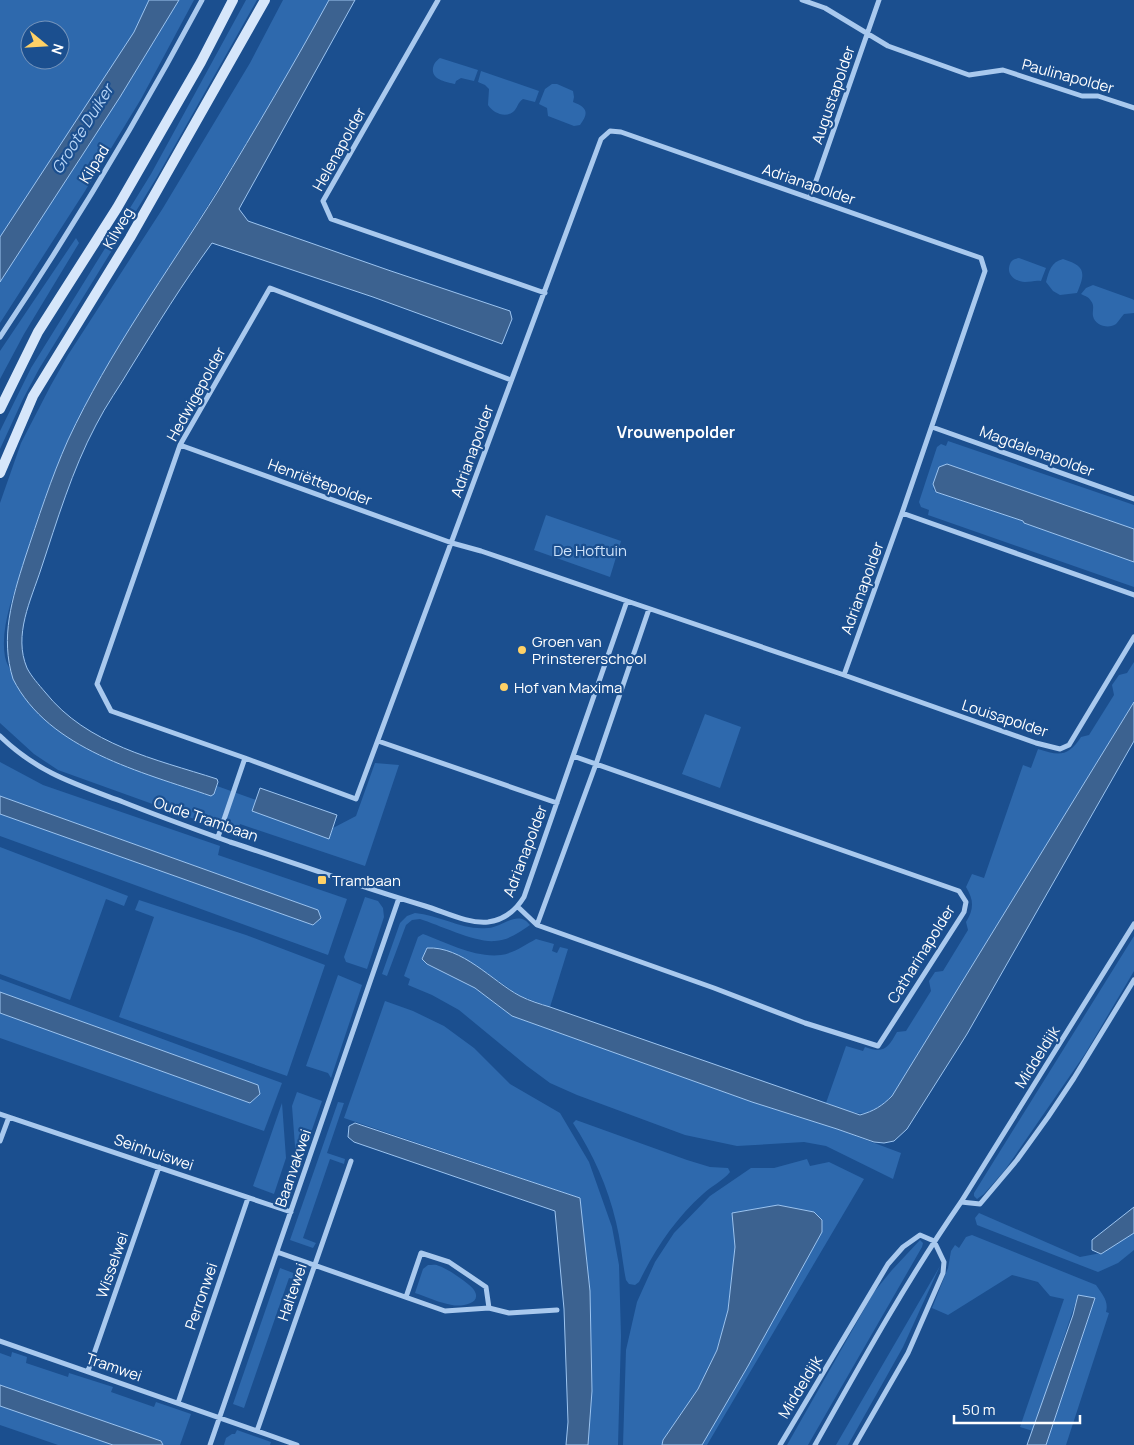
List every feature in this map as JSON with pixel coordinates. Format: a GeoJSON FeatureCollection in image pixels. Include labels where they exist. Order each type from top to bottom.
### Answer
{"type":"FeatureCollection","features":[{"type":"Feature","properties":{"kind":"main road","name":"Kilweg"},"geometry":{"type":"LineString","coordinates":[[0,409],[38,332],[117,208],[201,62],[233,0]]}},
{"type":"Feature","properties":{"kind":"main road","name":"Kilweg"},"geometry":{"type":"LineString","coordinates":[[0,473],[33,396],[130,238],[265,0]]}},
{"type":"Feature","properties":{"kind":"street","name":"Kilpad"},"geometry":{"type":"LineString","coordinates":[[0,337],[138,117],[202,0]]}},
{"type":"Feature","properties":{"kind":"street","name":"Helenapolder"},"geometry":{"type":"LineString","coordinates":[[438,0],[323,200],[331,219],[545,293]]}},
{"type":"Feature","properties":{"kind":"street","name":"Paulinapolder"},"geometry":{"type":"LineString","coordinates":[[802,0],[825,8],[888,46],[970,75],[1003,70],[1082,96],[1098,96],[1134,108]]}},
{"type":"Feature","properties":{"kind":"street","name":"Augustapolder"},"geometry":{"type":"LineString","coordinates":[[810,198],[879,0]]}},
{"type":"Feature","properties":{"kind":"street","name":"Adrianapolder"},"geometry":{"type":"LineString","coordinates":[[452,543],[601,139],[610,131],[621,132],[981,258],[985,271],[844,675]]}},
{"type":"Feature","properties":{"kind":"street","name":"Hedwigepolder"},"geometry":{"type":"LineString","coordinates":[[452,543],[356,799],[111,711],[97,684],[180,445],[270,288],[512,380]]}},
{"type":"Feature","properties":{"kind":"street","name":"Magdalenapolder"},"geometry":{"type":"LineString","coordinates":[[932,427],[1134,499]]}},
{"type":"Feature","properties":{"kind":"street","name":"Henriëttepolder"},"geometry":{"type":"LineString","coordinates":[[180,445],[452,543]]}},
{"type":"Feature","properties":{"kind":"street"},"geometry":{"type":"LineString","coordinates":[[902,513],[1134,595]]}},
{"type":"Feature","properties":{"kind":"street"},"geometry":{"type":"LineString","coordinates":[[452,543],[482,551],[844,675]]}},
{"type":"Feature","properties":{"kind":"street","name":"Adrianapolder"},"geometry":{"type":"LineString","coordinates":[[399,898],[471,920],[488,922],[502,918],[518,907],[524,897],[627,601]]}},
{"type":"Feature","properties":{"kind":"street"},"geometry":{"type":"LineString","coordinates":[[537,925],[596,764],[649,609]]}},
{"type":"Feature","properties":{"kind":"street","name":"Louisapolder"},"geometry":{"type":"LineString","coordinates":[[844,675],[1036,743],[1060,749],[1069,745],[1134,637]]}},
{"type":"Feature","properties":{"kind":"street"},"geometry":{"type":"LineString","coordinates":[[0,736],[13,748]]}},
{"type":"Feature","properties":{"kind":"street"},"geometry":{"type":"LineString","coordinates":[[378,741],[557,804]]}},
{"type":"Feature","properties":{"kind":"street"},"geometry":{"type":"LineString","coordinates":[[0,743],[13,748]]}},
{"type":"Feature","properties":{"kind":"street","name":"Oude Trambaan"},"geometry":{"type":"LineString","coordinates":[[13,748],[57,777],[218,837],[399,898]]}},
{"type":"Feature","properties":{"kind":"street","name":"Catharinapolder"},"geometry":{"type":"LineString","coordinates":[[518,907],[537,925],[714,988],[805,1023],[878,1046],[964,912],[966,902],[959,891],[574,756]]}},
{"type":"Feature","properties":{"kind":"street"},"geometry":{"type":"LineString","coordinates":[[218,837],[245,758]]}},
{"type":"Feature","properties":{"kind":"street","name":"Baanvakwei"},"geometry":{"type":"LineString","coordinates":[[210,1445],[399,898]]}},
{"type":"Feature","properties":{"kind":"street","name":"Middeldijk"},"geometry":{"type":"LineString","coordinates":[[814,1445],[934,1241],[1134,924]]}},
{"type":"Feature","properties":{"kind":"street"},"geometry":{"type":"LineString","coordinates":[[960,1202],[980,1204],[1017,1160],[1074,1078],[1134,980]]}},
{"type":"Feature","properties":{"kind":"street","name":"Seinhuiswei"},"geometry":{"type":"LineString","coordinates":[[0,1114],[291,1212]]}},
{"type":"Feature","properties":{"kind":"street"},"geometry":{"type":"LineString","coordinates":[[0,1141],[9,1117]]}},
{"type":"Feature","properties":{"kind":"street","name":"Haltewei"},"geometry":{"type":"LineString","coordinates":[[257,1431],[351,1161]]}},
{"type":"Feature","properties":{"kind":"street","name":"Wisselwei"},"geometry":{"type":"LineString","coordinates":[[88,1371],[159,1167]]}},
{"type":"Feature","properties":{"kind":"street","name":"Perronwei"},"geometry":{"type":"LineString","coordinates":[[178,1403],[248,1198]]}},
{"type":"Feature","properties":{"kind":"street","name":"Middeldijk"},"geometry":{"type":"LineString","coordinates":[[780,1445],[888,1264],[903,1247],[920,1235],[934,1241]]}},
{"type":"Feature","properties":{"kind":"street"},"geometry":{"type":"LineString","coordinates":[[855,1445],[908,1352],[943,1273],[944,1262],[934,1241]]}},
{"type":"Feature","properties":{"kind":"street"},"geometry":{"type":"LineString","coordinates":[[277,1252],[445,1311],[489,1308],[509,1312],[557,1310]]}},
{"type":"Feature","properties":{"kind":"street"},"geometry":{"type":"LineString","coordinates":[[406,1298],[421,1253],[449,1262],[486,1287],[489,1308]]}},
{"type":"Feature","properties":{"kind":"street","name":"Tramwei"},"geometry":{"type":"LineString","coordinates":[[0,1341],[297,1445]]}},
{"type":"Feature","properties":{"kind":"green space"},"geometry":{"type":"Polygon","coordinates":[[[0,0],[154,0],[120,97],[179,0],[194,0],[141,99],[85,191],[0,323],[0,0]]]}},
{"type":"Feature","properties":{"kind":"green space"},"geometry":{"type":"Polygon","coordinates":[[[246,0],[257,0],[157,177],[39,369],[0,449],[0,431],[31,368],[151,174],[246,0]]]}},
{"type":"Feature","properties":{"kind":"green space"},"geometry":{"type":"Polygon","coordinates":[[[283,0],[329,0],[259,122],[123,340],[94,390],[68,441],[37,520],[11,601],[4,635],[5,657],[13,675],[29,701],[49,723],[99,755],[157,777],[214,794],[217,786],[256,800],[252,810],[329,839],[333,828],[356,816],[375,763],[399,765],[365,866],[240,824],[236,834],[58,770],[34,754],[0,723],[0,503],[21,443],[68,355],[163,208],[250,63],[283,0]]]}},
{"type":"Feature","properties":{"kind":"green space"},"geometry":{"type":"Polygon","coordinates":[[[440,58],[478,70],[474,81],[461,78],[455,84],[437,78],[434,75],[433,68],[435,62],[440,58]]]}},
{"type":"Feature","properties":{"kind":"green space"},"geometry":{"type":"Polygon","coordinates":[[[481,71],[539,91],[535,102],[523,99],[510,114],[503,115],[496,112],[488,105],[489,89],[478,82],[481,71]]]}},
{"type":"Feature","properties":{"kind":"green space"},"geometry":{"type":"Polygon","coordinates":[[[552,84],[557,84],[573,91],[573,102],[584,108],[586,113],[580,125],[574,126],[548,116],[547,108],[539,104],[545,89],[552,84]]]}},
{"type":"Feature","properties":{"kind":"green space"},"geometry":{"type":"Polygon","coordinates":[[[76,238],[79,243],[24,334],[0,379],[0,351],[76,238]]]}},
{"type":"Feature","properties":{"kind":"green space"},"geometry":{"type":"Polygon","coordinates":[[[1019,258],[1046,268],[1041,281],[1022,282],[1012,276],[1009,271],[1010,264],[1013,260],[1019,258]]]}},
{"type":"Feature","properties":{"kind":"green space"},"geometry":{"type":"Polygon","coordinates":[[[1063,259],[1076,264],[1082,271],[1082,280],[1077,293],[1060,295],[1053,291],[1046,282],[1053,265],[1063,259]]]}},
{"type":"Feature","properties":{"kind":"green space"},"geometry":{"type":"Polygon","coordinates":[[[1093,285],[1134,300],[1134,313],[1124,314],[1113,326],[1106,326],[1096,322],[1093,316],[1092,303],[1081,294],[1086,288],[1093,285]]]}},
{"type":"Feature","properties":{"kind":"green space"},"geometry":{"type":"Polygon","coordinates":[[[948,441],[1134,505],[1134,529],[947,464],[933,489],[936,492],[1023,521],[1024,523],[1134,562],[1134,587],[928,515],[929,510],[921,507],[919,502],[937,447],[941,444],[946,446],[948,441]]]}},
{"type":"Feature","properties":{"kind":"green space","name":"De Hoftuin"},"geometry":{"type":"Polygon","coordinates":[[[546,515],[621,541],[610,577],[534,550],[546,515]]]}},
{"type":"Feature","properties":{"kind":"green space"},"geometry":{"type":"Polygon","coordinates":[[[1134,662],[1134,702],[892,1096],[876,1110],[868,1113],[854,1112],[826,1103],[846,1046],[863,1051],[865,1047],[881,1050],[888,1046],[897,1032],[906,1031],[931,991],[929,981],[935,972],[943,971],[968,930],[966,922],[971,913],[972,905],[966,887],[972,874],[984,878],[1023,765],[1031,768],[1038,749],[1057,754],[1063,753],[1072,748],[1081,737],[1089,735],[1114,695],[1112,685],[1119,675],[1127,673],[1134,662]]]}},
{"type":"Feature","properties":{"kind":"green space"},"geometry":{"type":"Polygon","coordinates":[[[705,714],[741,727],[720,788],[682,774],[705,714]]]}},
{"type":"Feature","properties":{"kind":"green space"},"geometry":{"type":"Polygon","coordinates":[[[0,762],[43,785],[220,846],[218,855],[347,899],[328,955],[0,836],[0,814],[313,925],[320,918],[318,910],[0,796],[0,762]]]}},
{"type":"Feature","properties":{"kind":"green space"},"geometry":{"type":"Polygon","coordinates":[[[0,847],[128,896],[124,906],[106,899],[70,1000],[0,974],[0,847]]]}},
{"type":"Feature","properties":{"kind":"green space"},"geometry":{"type":"Polygon","coordinates":[[[365,897],[378,901],[383,908],[384,917],[367,969],[346,962],[344,957],[365,897]]]}},
{"type":"Feature","properties":{"kind":"green space"},"geometry":{"type":"Polygon","coordinates":[[[139,900],[246,935],[325,965],[287,1076],[119,1017],[154,917],[135,910],[139,900]]]}},
{"type":"Feature","properties":{"kind":"green space"},"geometry":{"type":"Polygon","coordinates":[[[415,913],[479,928],[494,927],[515,919],[525,920],[530,925],[505,939],[487,941],[420,919],[412,920],[406,925],[387,976],[382,974],[400,923],[407,916],[415,913]]]}},
{"type":"Feature","properties":{"kind":"green space"},"geometry":{"type":"Polygon","coordinates":[[[423,934],[461,949],[481,954],[501,955],[536,939],[554,944],[552,951],[557,953],[560,947],[568,949],[550,1007],[520,996],[475,965],[427,964],[475,988],[512,1016],[901,1153],[893,1179],[826,1146],[804,1142],[737,1146],[685,1135],[550,1083],[459,1010],[432,995],[408,985],[410,979],[404,976],[418,937],[423,934]]]}},
{"type":"Feature","properties":{"kind":"green space"},"geometry":{"type":"Polygon","coordinates":[[[1134,936],[1134,971],[1085,1054],[1005,1170],[984,1194],[977,1199],[974,1193],[1134,936]]]}},
{"type":"Feature","properties":{"kind":"green space"},"geometry":{"type":"Polygon","coordinates":[[[338,975],[362,985],[331,1078],[328,1073],[306,1066],[338,975]]]}},
{"type":"Feature","properties":{"kind":"green space"},"geometry":{"type":"Polygon","coordinates":[[[0,979],[282,1083],[264,1131],[0,1038],[0,1013],[250,1103],[260,1094],[258,1085],[0,992],[0,979]]]}},
{"type":"Feature","properties":{"kind":"green space"},"geometry":{"type":"Polygon","coordinates":[[[385,1001],[413,1011],[444,1026],[474,1048],[510,1084],[560,1113],[589,1162],[612,1227],[619,1265],[621,1336],[618,1445],[588,1445],[592,1391],[590,1291],[580,1198],[344,1118],[385,1001]]]}},
{"type":"Feature","properties":{"kind":"green space"},"geometry":{"type":"Polygon","coordinates":[[[297,1092],[322,1101],[287,1202],[282,1200],[296,1160],[292,1106],[297,1092]]]}},
{"type":"Feature","properties":{"kind":"green space"},"geometry":{"type":"Polygon","coordinates":[[[338,1102],[344,1103],[327,1153],[345,1159],[344,1164],[330,1159],[303,1238],[316,1243],[313,1248],[290,1240],[338,1102]]]}},
{"type":"Feature","properties":{"kind":"green space"},"geometry":{"type":"Polygon","coordinates":[[[282,1103],[286,1158],[274,1194],[253,1186],[282,1103]]]}},
{"type":"Feature","properties":{"kind":"green space"},"geometry":{"type":"Polygon","coordinates":[[[576,1120],[687,1160],[710,1167],[728,1168],[730,1172],[706,1191],[683,1214],[666,1235],[639,1282],[635,1285],[629,1284],[626,1280],[618,1229],[609,1196],[593,1159],[573,1123],[576,1120]]]}},
{"type":"Feature","properties":{"kind":"green space"},"geometry":{"type":"Polygon","coordinates":[[[807,1159],[810,1166],[829,1162],[864,1179],[707,1445],[702,1445],[822,1232],[814,1212],[779,1205],[732,1213],[735,1247],[728,1310],[717,1350],[698,1389],[663,1440],[662,1445],[623,1445],[626,1350],[637,1302],[655,1262],[674,1233],[710,1196],[751,1168],[774,1168],[807,1159]]]}},
{"type":"Feature","properties":{"kind":"green space"},"geometry":{"type":"Polygon","coordinates":[[[979,1213],[1080,1257],[1101,1253],[1134,1233],[1134,1250],[1118,1263],[1098,1272],[977,1225],[975,1218],[979,1213]]]}},
{"type":"Feature","properties":{"kind":"green space"},"geometry":{"type":"Polygon","coordinates":[[[972,1235],[1096,1285],[1107,1304],[1106,1312],[1109,1313],[1066,1445],[1046,1445],[1095,1298],[1078,1295],[1033,1431],[1020,1427],[1064,1299],[1050,1296],[1038,1282],[1012,1275],[948,1315],[932,1308],[948,1268],[951,1251],[955,1245],[959,1248],[966,1237],[972,1235]]]}},
{"type":"Feature","properties":{"kind":"green space"},"geometry":{"type":"Polygon","coordinates":[[[920,1240],[923,1243],[922,1247],[808,1445],[787,1445],[874,1292],[920,1240]]]}},
{"type":"Feature","properties":{"kind":"green space"},"geometry":{"type":"Polygon","coordinates":[[[428,1265],[438,1265],[458,1276],[474,1290],[476,1299],[470,1304],[456,1306],[415,1293],[423,1269],[428,1265]]]}},
{"type":"Feature","properties":{"kind":"green space"},"geometry":{"type":"Polygon","coordinates":[[[940,1266],[903,1347],[848,1445],[836,1445],[940,1266]]]}},
{"type":"Feature","properties":{"kind":"green space"},"geometry":{"type":"Polygon","coordinates":[[[280,1268],[304,1277],[302,1282],[289,1278],[244,1408],[233,1404],[280,1268]]]}},
{"type":"Feature","properties":{"kind":"green space"},"geometry":{"type":"Polygon","coordinates":[[[12,1352],[27,1357],[26,1363],[68,1377],[69,1373],[113,1387],[111,1392],[154,1407],[156,1402],[191,1414],[180,1445],[163,1445],[161,1441],[0,1385],[0,1353],[11,1357],[12,1352]]]}},
{"type":"Feature","properties":{"kind":"green space"},"geometry":{"type":"Polygon","coordinates":[[[0,1406],[113,1445],[58,1445],[0,1425],[0,1406]]]}},
{"type":"Feature","properties":{"kind":"green space"},"geometry":{"type":"Polygon","coordinates":[[[237,1430],[271,1442],[270,1445],[224,1445],[226,1438],[235,1434],[237,1430]]]}},
{"type":"Feature","properties":{"kind":"water","name":"Groote Duiker"},"geometry":{"type":"Polygon","coordinates":[[[149,0],[179,0],[120,97],[0,282],[0,237],[134,32],[149,0]]]}},
{"type":"Feature","properties":{"kind":"water"},"geometry":{"type":"Polygon","coordinates":[[[329,0],[355,0],[239,209],[248,221],[510,311],[512,319],[502,344],[373,297],[212,243],[160,320],[104,410],[87,442],[28,605],[23,630],[23,656],[27,668],[38,683],[62,710],[81,725],[102,738],[146,757],[217,779],[218,782],[214,794],[211,796],[156,778],[100,755],[73,741],[49,724],[29,703],[13,679],[8,648],[9,618],[20,573],[45,499],[62,454],[84,407],[139,313],[199,222],[289,72],[329,0]]]}},
{"type":"Feature","properties":{"kind":"water"},"geometry":{"type":"Polygon","coordinates":[[[947,464],[1134,529],[1134,562],[1024,523],[1023,521],[936,492],[933,484],[939,467],[947,464]]]}},
{"type":"Feature","properties":{"kind":"water"},"geometry":{"type":"Polygon","coordinates":[[[1134,702],[1134,741],[967,1034],[907,1129],[894,1141],[874,1142],[752,1102],[512,1016],[475,988],[427,964],[422,959],[427,948],[440,949],[452,953],[464,958],[509,990],[531,1001],[860,1115],[878,1108],[892,1096],[1134,702]]]}},
{"type":"Feature","properties":{"kind":"water"},"geometry":{"type":"Polygon","coordinates":[[[260,788],[337,815],[329,839],[252,811],[260,788]]]}},
{"type":"Feature","properties":{"kind":"water"},"geometry":{"type":"Polygon","coordinates":[[[0,796],[318,910],[321,918],[313,925],[0,814],[0,796]]]}},
{"type":"Feature","properties":{"kind":"water"},"geometry":{"type":"Polygon","coordinates":[[[0,992],[258,1085],[260,1094],[250,1103],[0,1013],[0,992]]]}},
{"type":"Feature","properties":{"kind":"water"},"geometry":{"type":"Polygon","coordinates":[[[355,1123],[580,1198],[590,1291],[592,1391],[588,1445],[566,1445],[568,1422],[564,1309],[555,1211],[354,1142],[348,1137],[349,1126],[355,1123]]]}},
{"type":"Feature","properties":{"kind":"water"},"geometry":{"type":"Polygon","coordinates":[[[778,1205],[814,1212],[822,1220],[822,1232],[702,1445],[662,1445],[663,1440],[698,1389],[717,1350],[728,1310],[735,1247],[732,1213],[778,1205]]]}},
{"type":"Feature","properties":{"kind":"water"},"geometry":{"type":"Polygon","coordinates":[[[1134,1207],[1134,1233],[1101,1254],[1092,1250],[1092,1240],[1134,1207]]]}},
{"type":"Feature","properties":{"kind":"water"},"geometry":{"type":"Polygon","coordinates":[[[1078,1295],[1095,1298],[1046,1445],[1027,1445],[1073,1315],[1078,1295]]]}},
{"type":"Feature","properties":{"kind":"water"},"geometry":{"type":"Polygon","coordinates":[[[0,1385],[161,1441],[163,1445],[113,1445],[0,1406],[0,1385]]]}},
{"type":"Feature","properties":{"kind":"place","name":"Groen van Prinstererschool"},"geometry":{"type":"Point","coordinates":[522,650]}},
{"type":"Feature","properties":{"kind":"place","name":"Hof van Maxima"},"geometry":{"type":"Point","coordinates":[504,687]}},
{"type":"Feature","properties":{"kind":"place","name":"Trambaan"},"geometry":{"type":"Point","coordinates":[322,880]}},
{"type":"Feature","properties":{"kind":"district","name":"Vrouwenpolder"},"geometry":{"type":"Point","coordinates":[676,432]}}]}
